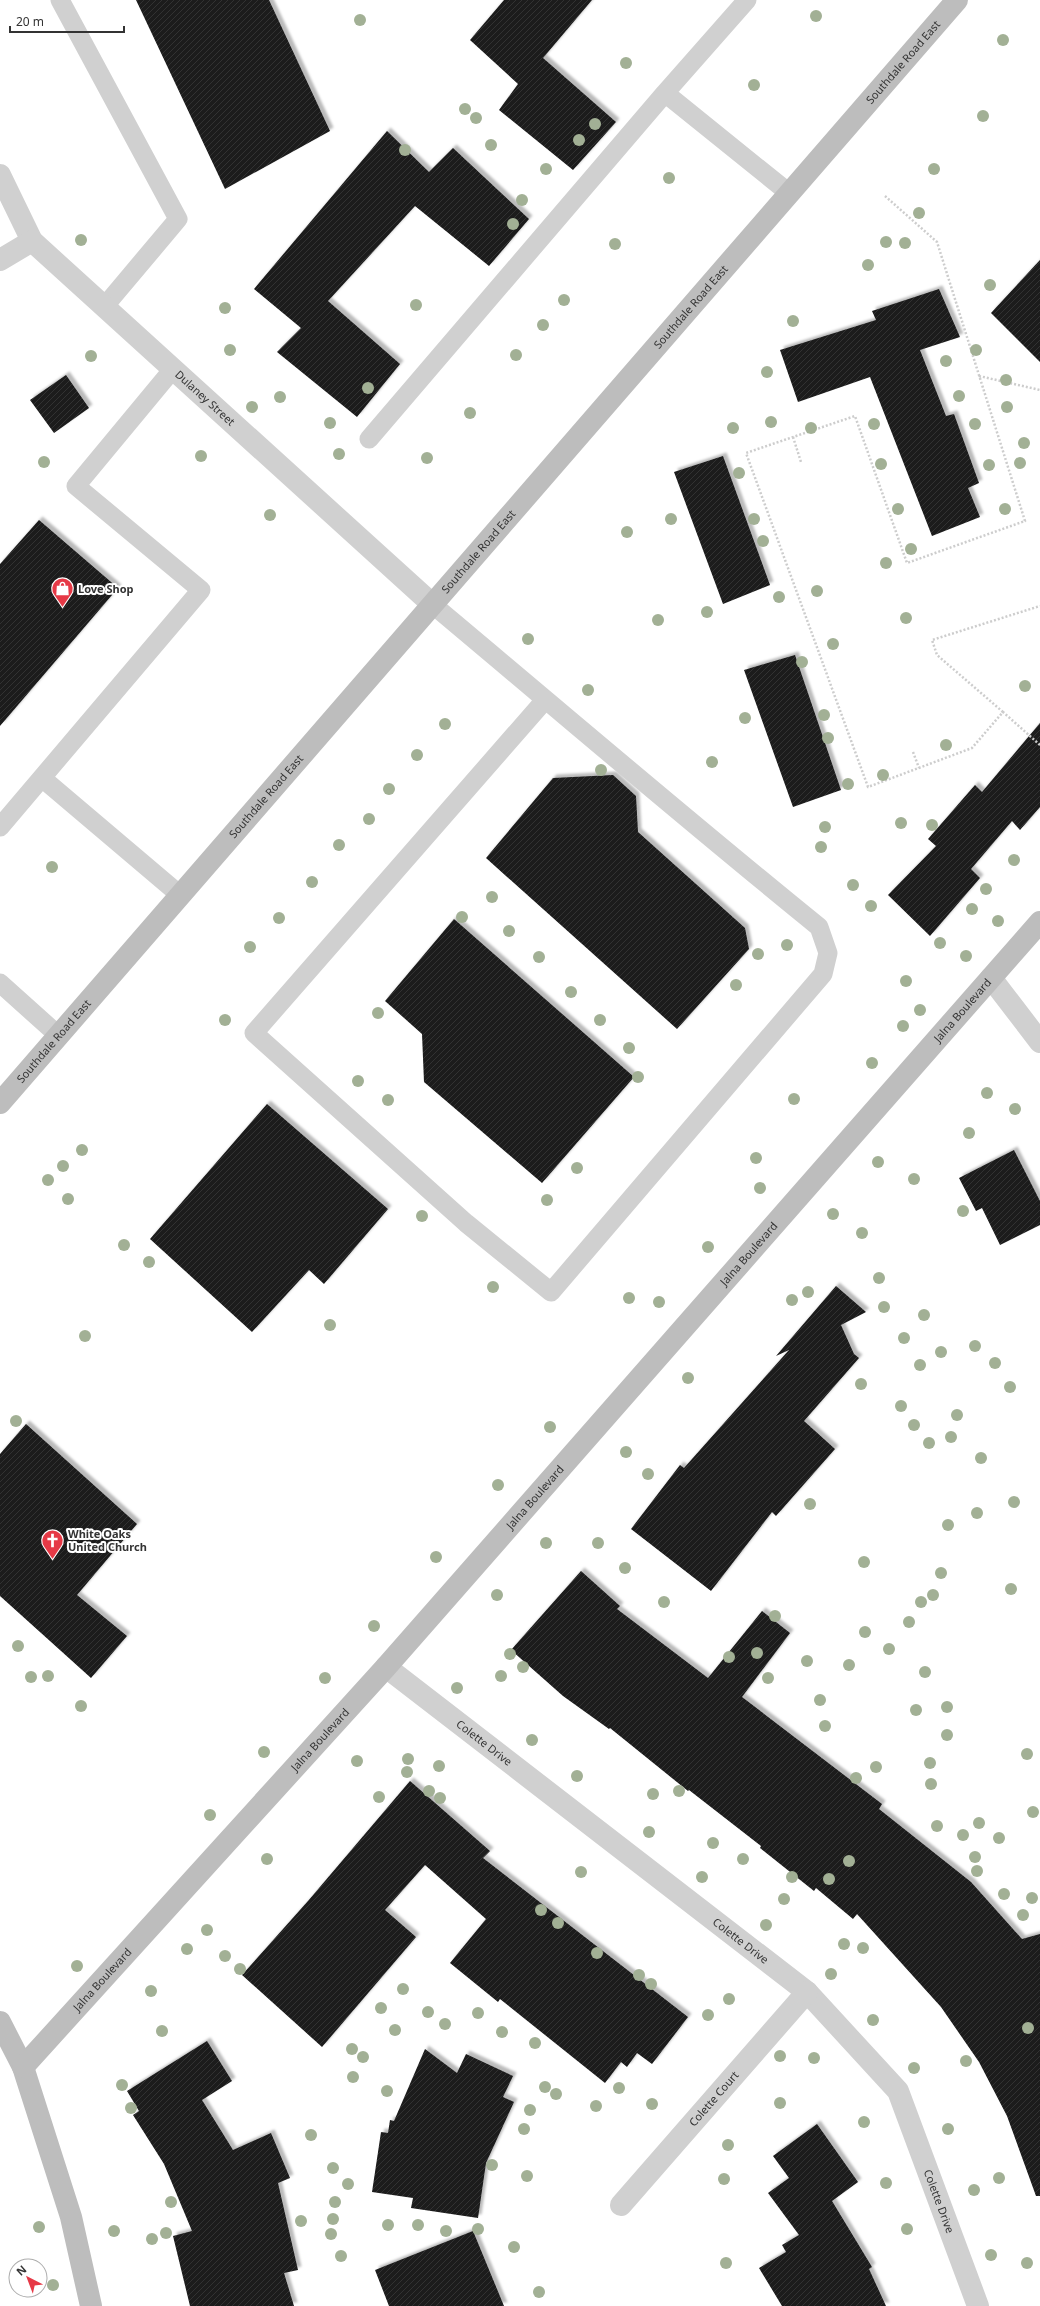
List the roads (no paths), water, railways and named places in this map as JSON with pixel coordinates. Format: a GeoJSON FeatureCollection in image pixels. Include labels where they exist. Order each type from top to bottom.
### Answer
{"type":"FeatureCollection","features":[{"type":"Feature","properties":{"kind":"street","name":"Southdale Road East"},"geometry":{"type":"LineString","coordinates":[[0,1103],[957,0]]}},
{"type":"Feature","properties":{"kind":"street","name":"Dulaney Street"},"geometry":{"type":"LineString","coordinates":[[0,175],[32,241],[432,604]]}},
{"type":"Feature","properties":{"kind":"street"},"geometry":{"type":"LineString","coordinates":[[0,260],[32,241]]}},
{"type":"Feature","properties":{"kind":"street","name":"Jalna Boulevard"},"geometry":{"type":"LineString","coordinates":[[23,2067],[386,1667],[1040,922]]}},
{"type":"Feature","properties":{"kind":"street"},"geometry":{"type":"LineString","coordinates":[[991,978],[1040,1042]]}},
{"type":"Feature","properties":{"kind":"street","name":"Colette Drive"},"geometry":{"type":"LineString","coordinates":[[386,1667],[807,1992],[898,2091],[978,2306]]}},
{"type":"Feature","properties":{"kind":"street","name":"Colette Court"},"geometry":{"type":"LineString","coordinates":[[621,2205],[807,1992]]}},
{"type":"Feature","properties":{"kind":"street"},"geometry":{"type":"LineString","coordinates":[[0,2022],[23,2067],[71,2217],[91,2306]]}},
{"type":"Feature","properties":{"kind":"lane"},"geometry":{"type":"LineString","coordinates":[[60,0],[178,219],[104,307]]}},
{"type":"Feature","properties":{"kind":"lane"},"geometry":{"type":"LineString","coordinates":[[369,440],[665,93],[747,0]]}},
{"type":"Feature","properties":{"kind":"lane"},"geometry":{"type":"LineString","coordinates":[[665,93],[789,193]]}},
{"type":"Feature","properties":{"kind":"lane"},"geometry":{"type":"LineString","coordinates":[[0,827],[201,590],[76,486],[172,369]]}},
{"type":"Feature","properties":{"kind":"lane"},"geometry":{"type":"LineString","coordinates":[[432,604],[545,700],[678,813],[819,927],[828,953],[823,974],[551,1292],[466,1222],[254,1033],[545,700]]}},
{"type":"Feature","properties":{"kind":"lane"},"geometry":{"type":"LineString","coordinates":[[42,778],[180,895]]}},
{"type":"Feature","properties":{"kind":"lane"},"geometry":{"type":"LineString","coordinates":[[0,983],[58,1036]]}},
{"type":"Feature","properties":{"kind":"place","name":"Love Shop"},"geometry":{"type":"Point","coordinates":[63,608]}},
{"type":"Feature","properties":{"kind":"place","name":"White Oaks United Church"},"geometry":{"type":"Point","coordinates":[53,1560]}}]}
